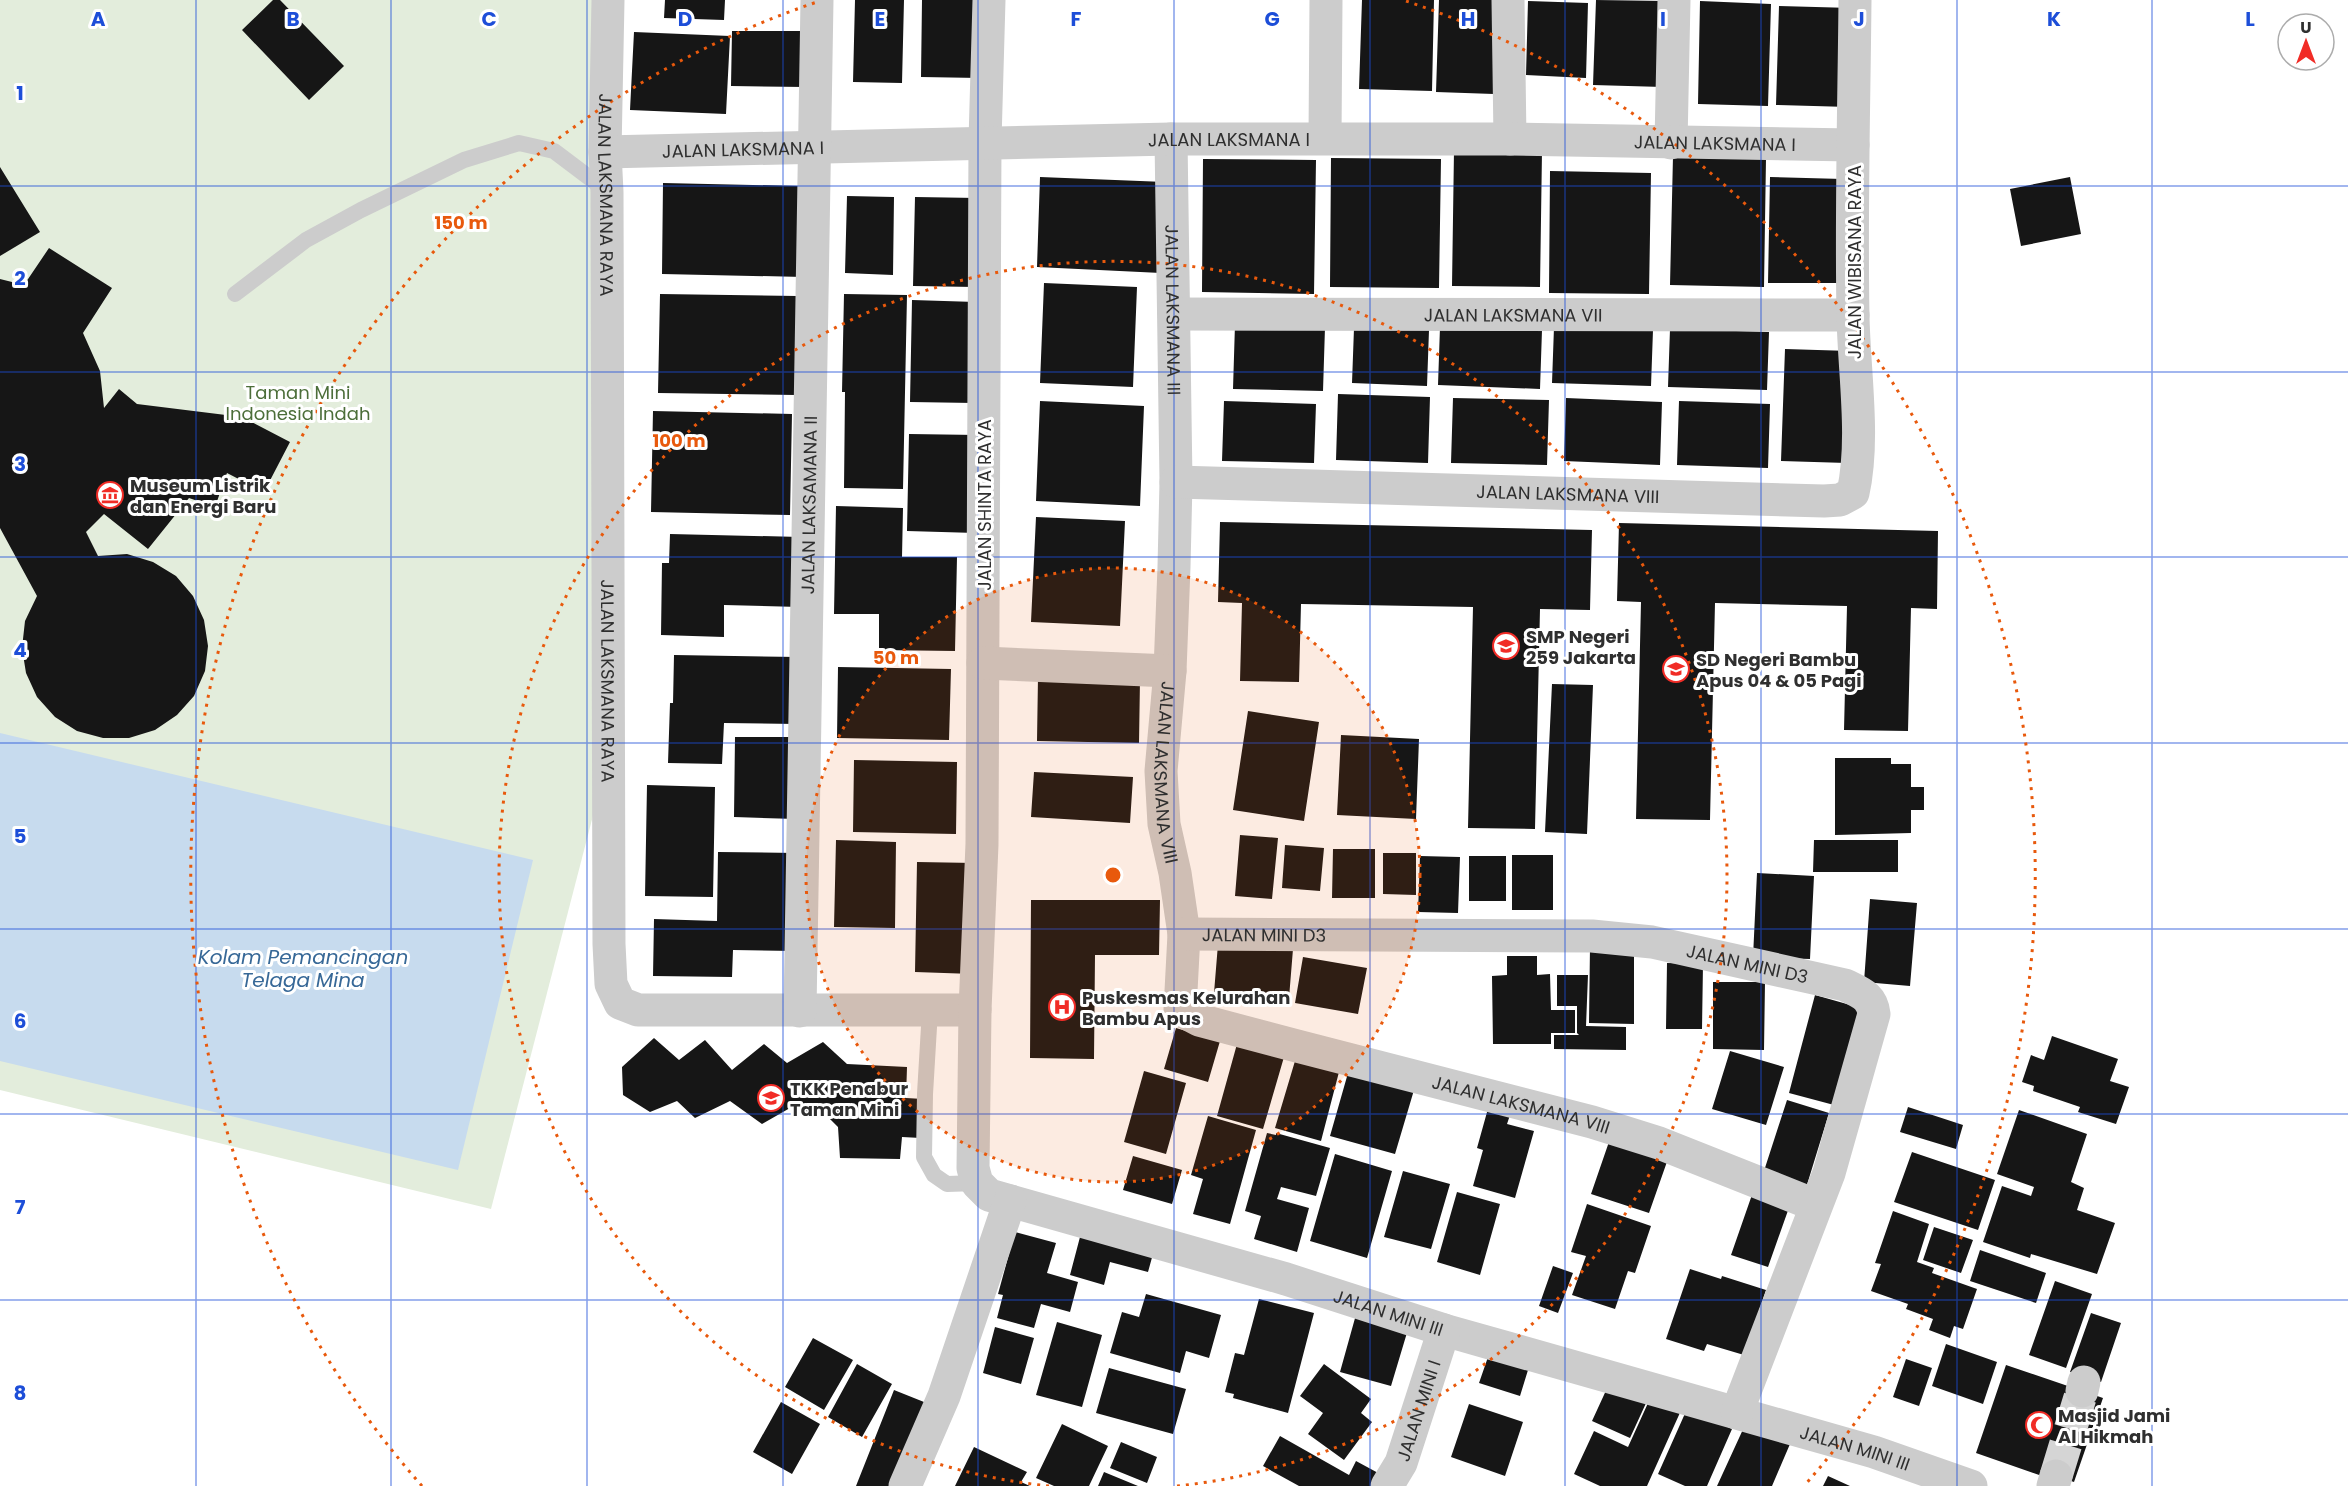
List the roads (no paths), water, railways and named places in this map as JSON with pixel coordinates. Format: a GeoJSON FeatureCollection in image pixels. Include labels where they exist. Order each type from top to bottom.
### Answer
{"type":"FeatureCollection","features":[{"type":"Feature","properties":{"kind":"street","name":"JALAN LAKSMANA RAYA"},"geometry":{"type":"LineString","coordinates":[[608,0],[605,152],[611,984],[620,1003],[638,1010],[975,1010]]}},
{"type":"Feature","properties":{"kind":"street","name":"JALAN LAKSAMANA II"},"geometry":{"type":"LineString","coordinates":[[800,1011],[817,0]]}},
{"type":"Feature","properties":{"kind":"street","name":"JALAN SHINTA RAYA"},"geometry":{"type":"LineString","coordinates":[[975,1010],[982,844],[985,141],[989,0]]}},
{"type":"Feature","properties":{"kind":"street"},"geometry":{"type":"LineString","coordinates":[[1325,138],[1326,0]]}},
{"type":"Feature","properties":{"kind":"street"},"geometry":{"type":"LineString","coordinates":[[1508,0],[1510,139]]}},
{"type":"Feature","properties":{"kind":"street"},"geometry":{"type":"LineString","coordinates":[[1671,143],[1674,0]]}},
{"type":"Feature","properties":{"kind":"street","name":"JALAN WIBISANA RAYA"},"geometry":{"type":"LineString","coordinates":[[1824,501],[1847,497],[1853,493],[1858,447],[1853,315],[1855,0]]}},
{"type":"Feature","properties":{"kind":"street","name":"JALAN LAKSMANA I"},"geometry":{"type":"LineString","coordinates":[[605,152],[985,141],[1325,138],[1510,139],[1853,146]]}},
{"type":"Feature","properties":{"kind":"street","name":"JALAN LAKSMANA III"},"geometry":{"type":"LineString","coordinates":[[1171,139],[1176,482]]}},
{"type":"Feature","properties":{"kind":"street","name":"JALAN LAKSMANA VII"},"geometry":{"type":"LineString","coordinates":[[1174,314],[1853,315]]}},
{"type":"Feature","properties":{"kind":"street","name":"JALAN LAKSMANA VIII"},"geometry":{"type":"LineString","coordinates":[[1815,1205],[1659,1143],[1592,1122],[1199,1020],[1180,1010],[1184,934],[1175,873],[1164,824],[1161,771],[1170,671],[1176,482],[1824,501]]}},
{"type":"Feature","properties":{"kind":"street"},"geometry":{"type":"LineString","coordinates":[[983,663],[1170,671]]}},
{"type":"Feature","properties":{"kind":"street","name":"JALAN MINI D3"},"geometry":{"type":"LineString","coordinates":[[1184,934],[1592,936],[1652,942],[1845,985],[1862,993],[1873,1004],[1874,1014],[1829,1173],[1737,1412]]}},
{"type":"Feature","properties":{"kind":"street"},"geometry":{"type":"LineString","coordinates":[[975,1010],[973,1168],[977,1183]]}},
{"type":"Feature","properties":{"kind":"street","name":"JALAN MINI III"},"geometry":{"type":"LineString","coordinates":[[977,1183],[989,1195],[1286,1279],[1444,1330],[1874,1452],[1971,1486]]}},
{"type":"Feature","properties":{"kind":"street"},"geometry":{"type":"LineString","coordinates":[[905,1486],[944,1396],[1010,1201]]}},
{"type":"Feature","properties":{"kind":"street","name":"JALAN MINI I"},"geometry":{"type":"LineString","coordinates":[[1387,1486],[1401,1464],[1444,1330]]}},
{"type":"Feature","properties":{"kind":"lane"},"geometry":{"type":"LineString","coordinates":[[235,294],[306,240],[361,210],[464,160],[519,143],[554,151],[607,192]]}},
{"type":"Feature","properties":{"kind":"lane"},"geometry":{"type":"LineString","coordinates":[[930,1010],[924,1157],[934,1175],[947,1184],[977,1183]]}},
{"type":"Feature","properties":{"kind":"water","name":"Kolam Pemancingan Telaga Mina"},"geometry":{"type":"Polygon","coordinates":[[[0,733],[533,860],[458,1170],[0,1061],[0,733]]]}},
{"type":"Feature","properties":{"kind":"tunnel"},"geometry":{"type":"LineString","coordinates":[[2056,1476],[2082,1391]]}},
{"type":"Feature","properties":{"kind":"place","name":"Museum Listrik dan Energi Baru"},"geometry":{"type":"Point","coordinates":[110,495]}},
{"type":"Feature","properties":{"kind":"place","name":"SMP Negeri 259 Jakarta"},"geometry":{"type":"Point","coordinates":[1506,646]}},
{"type":"Feature","properties":{"kind":"place","name":"SD Negeri Bambu Apus 04 & 05 Pagi"},"geometry":{"type":"Point","coordinates":[1676,669]}},
{"type":"Feature","properties":{"kind":"place","name":"Puskesmas Kelurahan Bambu Apus"},"geometry":{"type":"Point","coordinates":[1062,1007]}},
{"type":"Feature","properties":{"kind":"place","name":"TKK Penabur Taman Mini"},"geometry":{"type":"Point","coordinates":[771,1098]}},
{"type":"Feature","properties":{"kind":"place","name":"Masjid Jami Al Hikmah"},"geometry":{"type":"Point","coordinates":[2039,1425]}},
{"type":"Feature","properties":{"kind":"park label","name":"Taman Mini Indonesia Indah"},"geometry":{"type":"Point","coordinates":[298,402]}}]}
